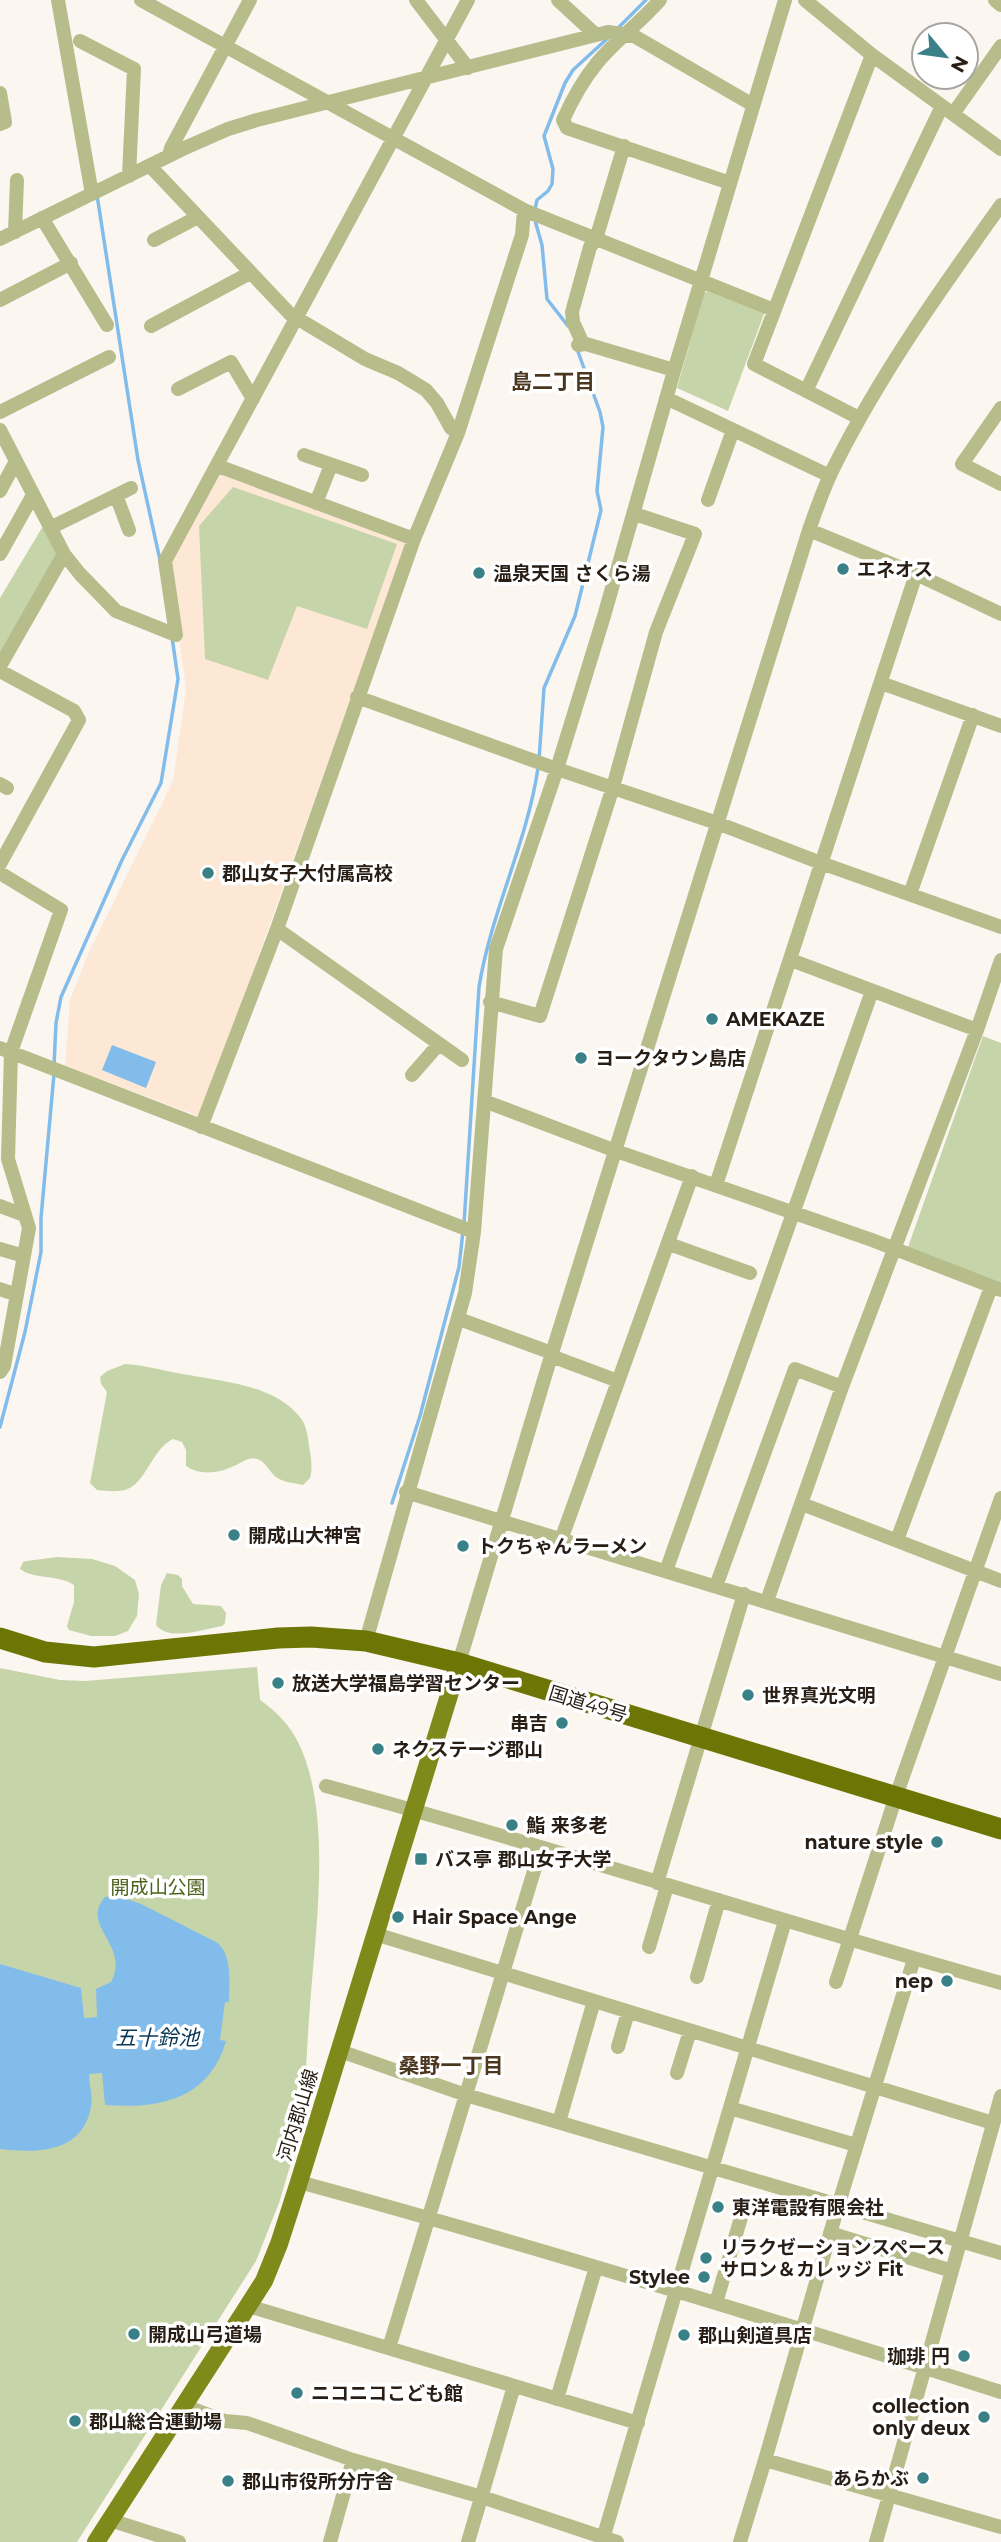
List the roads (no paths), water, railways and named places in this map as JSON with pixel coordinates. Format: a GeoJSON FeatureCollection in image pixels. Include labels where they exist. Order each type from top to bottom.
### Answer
{"type":"FeatureCollection","features":[{"type":"Feature","properties":{"kind":"highway","name":"国道49号"},"geometry":{"type":"LineString","coordinates":[[0,1638],[45,1652],[94,1657],[278,1638],[312,1637],[366,1641],[459,1664],[1001,1829]]}},
{"type":"Feature","properties":{"kind":"main road","name":"河内郡山線"},"geometry":{"type":"LineString","coordinates":[[96,2542],[185,2406],[271,2266],[459,1664]]}},
{"type":"Feature","properties":{"kind":"street"},"geometry":{"type":"LineString","coordinates":[[58,0],[92,194]]}},
{"type":"Feature","properties":{"kind":"street"},"geometry":{"type":"LineString","coordinates":[[141,0],[524,210],[774,310]]}},
{"type":"Feature","properties":{"kind":"street"},"geometry":{"type":"LineString","coordinates":[[169,156],[250,0]]}},
{"type":"Feature","properties":{"kind":"street"},"geometry":{"type":"LineString","coordinates":[[416,0],[468,68]]}},
{"type":"Feature","properties":{"kind":"street"},"geometry":{"type":"LineString","coordinates":[[1,433],[64,554],[80,574],[116,611],[176,635],[165,561],[468,0]]}},
{"type":"Feature","properties":{"kind":"street"},"geometry":{"type":"LineString","coordinates":[[558,0],[596,35]]}},
{"type":"Feature","properties":{"kind":"street"},"geometry":{"type":"LineString","coordinates":[[660,0],[597,62],[563,120],[567,128],[730,183]]}},
{"type":"Feature","properties":{"kind":"street"},"geometry":{"type":"LineString","coordinates":[[366,1641],[459,1319],[474,1232],[496,949],[556,769],[635,514],[674,370],[786,0]]}},
{"type":"Feature","properties":{"kind":"street"},"geometry":{"type":"LineString","coordinates":[[805,0],[872,55],[1001,149]]}},
{"type":"Feature","properties":{"kind":"street"},"geometry":{"type":"LineString","coordinates":[[995,0],[1001,5]]}},
{"type":"Feature","properties":{"kind":"street"},"geometry":{"type":"LineString","coordinates":[[0,239],[229,129],[612,32],[636,37],[753,105]]}},
{"type":"Feature","properties":{"kind":"street"},"geometry":{"type":"LineString","coordinates":[[80,41],[134,69],[129,176]]}},
{"type":"Feature","properties":{"kind":"street"},"geometry":{"type":"LineString","coordinates":[[807,391],[948,110],[1001,46]]}},
{"type":"Feature","properties":{"kind":"street"},"geometry":{"type":"LineString","coordinates":[[859,418],[754,364],[872,55]]}},
{"type":"Feature","properties":{"kind":"street"},"geometry":{"type":"LineString","coordinates":[[0,93],[5,122],[0,124]]}},
{"type":"Feature","properties":{"kind":"street"},"geometry":{"type":"LineString","coordinates":[[624,146],[596,239],[590,247],[572,312],[573,322],[581,344],[674,370]]}},
{"type":"Feature","properties":{"kind":"street"},"geometry":{"type":"LineString","coordinates":[[149,166],[250,273],[296,317],[365,359],[398,373],[426,390],[457,433]]}},
{"type":"Feature","properties":{"kind":"street"},"geometry":{"type":"LineString","coordinates":[[15,232],[17,180]]}},
{"type":"Feature","properties":{"kind":"street"},"geometry":{"type":"LineString","coordinates":[[459,1664],[551,1355],[808,530],[830,476],[859,418],[906,340],[1001,205]]}},
{"type":"Feature","properties":{"kind":"street"},"geometry":{"type":"LineString","coordinates":[[201,1127],[277,929],[414,540],[457,433],[522,235],[524,210]]}},
{"type":"Feature","properties":{"kind":"street"},"geometry":{"type":"LineString","coordinates":[[154,240],[198,217]]}},
{"type":"Feature","properties":{"kind":"street"},"geometry":{"type":"LineString","coordinates":[[42,218],[107,325]]}},
{"type":"Feature","properties":{"kind":"street"},"geometry":{"type":"LineString","coordinates":[[0,300],[71,263]]}},
{"type":"Feature","properties":{"kind":"street"},"geometry":{"type":"LineString","coordinates":[[151,326],[250,273]]}},
{"type":"Feature","properties":{"kind":"street"},"geometry":{"type":"LineString","coordinates":[[0,412],[109,357]]}},
{"type":"Feature","properties":{"kind":"street"},"geometry":{"type":"LineString","coordinates":[[178,389],[231,362],[253,399]]}},
{"type":"Feature","properties":{"kind":"street"},"geometry":{"type":"LineString","coordinates":[[666,398],[830,476]]}},
{"type":"Feature","properties":{"kind":"street"},"geometry":{"type":"LineString","coordinates":[[1001,408],[962,464],[1001,484]]}},
{"type":"Feature","properties":{"kind":"street"},"geometry":{"type":"LineString","coordinates":[[708,500],[733,430]]}},
{"type":"Feature","properties":{"kind":"street"},"geometry":{"type":"LineString","coordinates":[[304,455],[362,475]]}},
{"type":"Feature","properties":{"kind":"street"},"geometry":{"type":"LineString","coordinates":[[0,491],[16,461]]}},
{"type":"Feature","properties":{"kind":"street"},"geometry":{"type":"LineString","coordinates":[[316,503],[331,465]]}},
{"type":"Feature","properties":{"kind":"street"},"geometry":{"type":"LineString","coordinates":[[218,466],[414,540]]}},
{"type":"Feature","properties":{"kind":"street"},"geometry":{"type":"LineString","coordinates":[[50,528],[131,488]]}},
{"type":"Feature","properties":{"kind":"street"},"geometry":{"type":"LineString","coordinates":[[0,554],[33,495]]}},
{"type":"Feature","properties":{"kind":"street"},"geometry":{"type":"LineString","coordinates":[[116,495],[129,530]]}},
{"type":"Feature","properties":{"kind":"street"},"geometry":{"type":"LineString","coordinates":[[490,1002],[540,1016],[612,788],[656,632],[695,534],[635,514]]}},
{"type":"Feature","properties":{"kind":"street"},"geometry":{"type":"LineString","coordinates":[[808,530],[916,574],[1001,614]]}},
{"type":"Feature","properties":{"kind":"street"},"geometry":{"type":"LineString","coordinates":[[0,864],[79,720],[74,711],[0,669],[64,554]]}},
{"type":"Feature","properties":{"kind":"street"},"geometry":{"type":"LineString","coordinates":[[716,1185],[916,574]]}},
{"type":"Feature","properties":{"kind":"street"},"geometry":{"type":"LineString","coordinates":[[881,683],[1001,726]]}},
{"type":"Feature","properties":{"kind":"street"},"geometry":{"type":"LineString","coordinates":[[357,697],[556,769],[717,822],[821,863],[1001,927]]}},
{"type":"Feature","properties":{"kind":"street"},"geometry":{"type":"LineString","coordinates":[[910,894],[973,715]]}},
{"type":"Feature","properties":{"kind":"street"},"geometry":{"type":"LineString","coordinates":[[0,873],[61,910],[5,1050],[4,1158],[29,1228],[17,1295],[5,1338],[4,1366],[0,1372]]}},
{"type":"Feature","properties":{"kind":"street"},"geometry":{"type":"LineString","coordinates":[[277,929],[462,1060]]}},
{"type":"Feature","properties":{"kind":"street"},"geometry":{"type":"LineString","coordinates":[[791,960],[977,1030]]}},
{"type":"Feature","properties":{"kind":"street"},"geometry":{"type":"LineString","coordinates":[[767,1601],[842,1387],[1001,960]]}},
{"type":"Feature","properties":{"kind":"street"},"geometry":{"type":"LineString","coordinates":[[666,1571],[872,991]]}},
{"type":"Feature","properties":{"kind":"street"},"geometry":{"type":"LineString","coordinates":[[412,1075],[439,1044]]}},
{"type":"Feature","properties":{"kind":"street"},"geometry":{"type":"LineString","coordinates":[[5,1050],[474,1232]]}},
{"type":"Feature","properties":{"kind":"street"},"geometry":{"type":"LineString","coordinates":[[484,1101],[616,1151],[895,1249],[996,1289],[897,1540]]}},
{"type":"Feature","properties":{"kind":"street"},"geometry":{"type":"LineString","coordinates":[[562,1540],[692,1176]]}},
{"type":"Feature","properties":{"kind":"street"},"geometry":{"type":"LineString","coordinates":[[0,1206],[24,1215]]}},
{"type":"Feature","properties":{"kind":"street"},"geometry":{"type":"LineString","coordinates":[[669,1244],[750,1273]]}},
{"type":"Feature","properties":{"kind":"street"},"geometry":{"type":"LineString","coordinates":[[0,1249],[24,1256]]}},
{"type":"Feature","properties":{"kind":"street"},"geometry":{"type":"LineString","coordinates":[[0,1289],[17,1295]]}},
{"type":"Feature","properties":{"kind":"street"},"geometry":{"type":"LineString","coordinates":[[459,1319],[618,1381]]}},
{"type":"Feature","properties":{"kind":"street"},"geometry":{"type":"LineString","coordinates":[[716,1586],[795,1369],[842,1387]]}},
{"type":"Feature","properties":{"kind":"street"},"geometry":{"type":"LineString","coordinates":[[407,1492],[1001,1674]]}},
{"type":"Feature","properties":{"kind":"street"},"geometry":{"type":"LineString","coordinates":[[836,1982],[896,1796],[1001,1498]]}},
{"type":"Feature","properties":{"kind":"street"},"geometry":{"type":"LineString","coordinates":[[802,1504],[1001,1581]]}},
{"type":"Feature","properties":{"kind":"street"},"geometry":{"type":"LineString","coordinates":[[649,1947],[662,1885],[701,1739],[744,1594]]}},
{"type":"Feature","properties":{"kind":"street"},"geometry":{"type":"LineString","coordinates":[[327,1786],[1001,1983]]}},
{"type":"Feature","properties":{"kind":"street"},"geometry":{"type":"LineString","coordinates":[[390,2348],[541,1848]]}},
{"type":"Feature","properties":{"kind":"street"},"geometry":{"type":"LineString","coordinates":[[697,1978],[719,1900]]}},
{"type":"Feature","properties":{"kind":"street"},"geometry":{"type":"LineString","coordinates":[[185,2406],[225,2421],[247,2423],[353,2460],[482,2497],[607,2541],[638,2423],[785,1921]]}},
{"type":"Feature","properties":{"kind":"street"},"geometry":{"type":"LineString","coordinates":[[375,1934],[875,2087],[995,2129]]}},
{"type":"Feature","properties":{"kind":"street"},"geometry":{"type":"LineString","coordinates":[[740,2542],[856,2145],[914,1959]]}},
{"type":"Feature","properties":{"kind":"street"},"geometry":{"type":"LineString","coordinates":[[559,2122],[594,2001]]}},
{"type":"Feature","properties":{"kind":"street"},"geometry":{"type":"LineString","coordinates":[[618,2047],[628,2012]]}},
{"type":"Feature","properties":{"kind":"street"},"geometry":{"type":"LineString","coordinates":[[677,2073],[690,2031]]}},
{"type":"Feature","properties":{"kind":"street"},"geometry":{"type":"LineString","coordinates":[[340,2052],[466,2095],[1001,2253]]}},
{"type":"Feature","properties":{"kind":"street"},"geometry":{"type":"LineString","coordinates":[[876,2542],[960,2241],[995,2129],[1001,2096]]}},
{"type":"Feature","properties":{"kind":"street"},"geometry":{"type":"LineString","coordinates":[[730,2108],[856,2145]]}},
{"type":"Feature","properties":{"kind":"street"},"geometry":{"type":"LineString","coordinates":[[299,2182],[430,2217],[1001,2392]]}},
{"type":"Feature","properties":{"kind":"street"},"geometry":{"type":"LineString","coordinates":[[716,2303],[742,2214]]}},
{"type":"Feature","properties":{"kind":"street"},"geometry":{"type":"LineString","coordinates":[[830,2233],[952,2271]]}},
{"type":"Feature","properties":{"kind":"street"},"geometry":{"type":"LineString","coordinates":[[557,2399],[596,2267]]}},
{"type":"Feature","properties":{"kind":"street"},"geometry":{"type":"LineString","coordinates":[[248,2306],[638,2423]]}},
{"type":"Feature","properties":{"kind":"street"},"geometry":{"type":"LineString","coordinates":[[468,2542],[514,2386]]}},
{"type":"Feature","properties":{"kind":"street"},"geometry":{"type":"LineString","coordinates":[[330,2542],[353,2460]]}},
{"type":"Feature","properties":{"kind":"street"},"geometry":{"type":"LineString","coordinates":[[765,2460],[1001,2527]]}},
{"type":"Feature","properties":{"kind":"street"},"geometry":{"type":"LineString","coordinates":[[110,2520],[179,2542]]}},
{"type":"Feature","properties":{"kind":"water"},"geometry":{"type":"Polygon","coordinates":[[[112,1045],[156,1062],[146,1088],[102,1070],[112,1045]]]}},
{"type":"Feature","properties":{"kind":"water","name":"五十鈴池"},"geometry":{"type":"Polygon","coordinates":[[[118,1896],[141,1904],[221,1947],[228,1961],[229,2002],[225,2002],[220,2040],[226,2041],[218,2061],[208,2076],[179,2097],[144,2105],[105,2105],[102,2073],[89,2074],[91,2107],[78,2134],[68,2142],[43,2150],[0,2149],[0,1964],[81,1988],[84,2018],[97,2017],[96,1989],[111,1982],[115,1969],[115,1957],[98,1917],[99,1907],[105,1897],[118,1896]]]}},
{"type":"Feature","properties":{"kind":"waterway"},"geometry":{"type":"LineString","coordinates":[[617,29],[646,0]]}},
{"type":"Feature","properties":{"kind":"waterway"},"geometry":{"type":"LineString","coordinates":[[535,209],[537,200],[552,184],[553,169],[544,136],[565,83],[573,70],[609,37]]}},
{"type":"Feature","properties":{"kind":"waterway"},"geometry":{"type":"LineString","coordinates":[[97,195],[138,460],[160,560]]}},
{"type":"Feature","properties":{"kind":"waterway"},"geometry":{"type":"LineString","coordinates":[[534,217],[542,245],[547,299],[568,326]]}},
{"type":"Feature","properties":{"kind":"waterway"},"geometry":{"type":"LineString","coordinates":[[539,760],[544,688],[575,616],[601,510],[597,491],[603,427],[577,349]]}},
{"type":"Feature","properties":{"kind":"waterway"},"geometry":{"type":"LineString","coordinates":[[54,1066],[56,1023],[61,997],[122,860],[161,783],[178,679],[172,637]]}},
{"type":"Feature","properties":{"kind":"waterway"},"geometry":{"type":"LineString","coordinates":[[464,1224],[479,987],[492,932],[526,823],[538,768]]}},
{"type":"Feature","properties":{"kind":"waterway"},"geometry":{"type":"LineString","coordinates":[[0,1427],[25,1332],[41,1252],[41,1218],[54,1074]]}},
{"type":"Feature","properties":{"kind":"waterway"},"geometry":{"type":"LineString","coordinates":[[392,1503],[420,1416],[459,1267],[463,1231]]}},
{"type":"Feature","properties":{"kind":"place","name":"エネオス"},"geometry":{"type":"Point","coordinates":[843,569]}},
{"type":"Feature","properties":{"kind":"place","name":"温泉天国 さくら湯"},"geometry":{"type":"Point","coordinates":[479,573]}},
{"type":"Feature","properties":{"kind":"place","name":"郡山女子大付属高校"},"geometry":{"type":"Point","coordinates":[208,873]}},
{"type":"Feature","properties":{"kind":"place","name":"AMEKAZE"},"geometry":{"type":"Point","coordinates":[712,1019]}},
{"type":"Feature","properties":{"kind":"place","name":"ヨークタウン島店"},"geometry":{"type":"Point","coordinates":[581,1058]}},
{"type":"Feature","properties":{"kind":"place","name":"開成山大神宮"},"geometry":{"type":"Point","coordinates":[234,1535]}},
{"type":"Feature","properties":{"kind":"place","name":"トクちゃんラーメン"},"geometry":{"type":"Point","coordinates":[463,1546]}},
{"type":"Feature","properties":{"kind":"place","name":"放送大学福島学習センター"},"geometry":{"type":"Point","coordinates":[278,1683]}},
{"type":"Feature","properties":{"kind":"place","name":"世界真光文明"},"geometry":{"type":"Point","coordinates":[748,1695]}},
{"type":"Feature","properties":{"kind":"place","name":"串吉"},"geometry":{"type":"Point","coordinates":[562,1723]}},
{"type":"Feature","properties":{"kind":"place","name":"ネクステージ郡山"},"geometry":{"type":"Point","coordinates":[378,1749]}},
{"type":"Feature","properties":{"kind":"place","name":"鮨 来多老"},"geometry":{"type":"Point","coordinates":[512,1825]}},
{"type":"Feature","properties":{"kind":"place","name":"nature style"},"geometry":{"type":"Point","coordinates":[937,1842]}},
{"type":"Feature","properties":{"kind":"place","name":"バス亭 郡山女子大学"},"geometry":{"type":"Point","coordinates":[421,1859]}},
{"type":"Feature","properties":{"kind":"place","name":"Hair Space Ange"},"geometry":{"type":"Point","coordinates":[398,1917]}},
{"type":"Feature","properties":{"kind":"place","name":"nep"},"geometry":{"type":"Point","coordinates":[947,1981]}},
{"type":"Feature","properties":{"kind":"place","name":"東洋電設有限会社"},"geometry":{"type":"Point","coordinates":[718,2207]}},
{"type":"Feature","properties":{"kind":"place","name":"リラクゼーションスペース サロン＆カレッジ Fit"},"geometry":{"type":"Point","coordinates":[706,2258]}},
{"type":"Feature","properties":{"kind":"place","name":"Stylee"},"geometry":{"type":"Point","coordinates":[704,2277]}},
{"type":"Feature","properties":{"kind":"place","name":"開成山弓道場"},"geometry":{"type":"Point","coordinates":[134,2334]}},
{"type":"Feature","properties":{"kind":"place","name":"郡山剣道具店"},"geometry":{"type":"Point","coordinates":[684,2335]}},
{"type":"Feature","properties":{"kind":"place","name":"珈琲 円"},"geometry":{"type":"Point","coordinates":[964,2356]}},
{"type":"Feature","properties":{"kind":"place","name":"ニコニコこども館"},"geometry":{"type":"Point","coordinates":[297,2393]}},
{"type":"Feature","properties":{"kind":"place","name":"collection only deux"},"geometry":{"type":"Point","coordinates":[984,2417]}},
{"type":"Feature","properties":{"kind":"place","name":"郡山総合運動場"},"geometry":{"type":"Point","coordinates":[75,2421]}},
{"type":"Feature","properties":{"kind":"place","name":"あらかぶ"},"geometry":{"type":"Point","coordinates":[923,2478]}},
{"type":"Feature","properties":{"kind":"place","name":"郡山市役所分庁舎"},"geometry":{"type":"Point","coordinates":[228,2481]}},
{"type":"Feature","properties":{"kind":"district","name":"島二丁目"},"geometry":{"type":"Point","coordinates":[553,381]}},
{"type":"Feature","properties":{"kind":"district","name":"桑野一丁目"},"geometry":{"type":"Point","coordinates":[451,2065]}},
{"type":"Feature","properties":{"kind":"park label","name":"開成山公園"},"geometry":{"type":"Point","coordinates":[158,1887]}}]}
